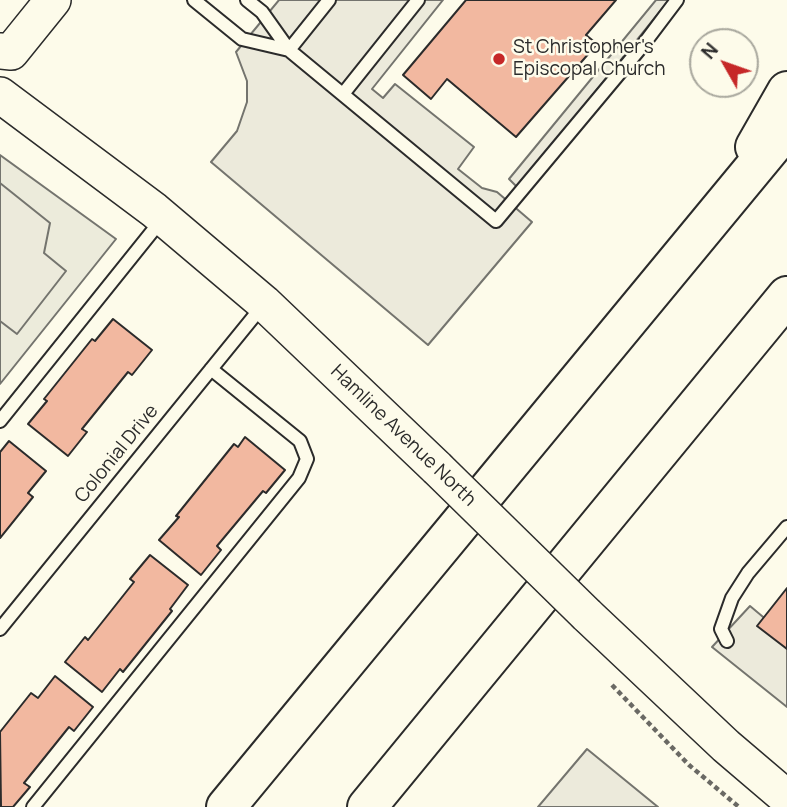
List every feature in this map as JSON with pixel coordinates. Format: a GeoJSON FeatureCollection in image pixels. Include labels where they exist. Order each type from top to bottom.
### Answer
{"type":"FeatureCollection","features":[{"type":"Feature","properties":{"kind":"highway"},"geometry":{"type":"LineString","coordinates":[[685,253],[723,198],[787,91]]}},
{"type":"Feature","properties":{"kind":"highway"},"geometry":{"type":"LineString","coordinates":[[226,807],[787,128]]}},
{"type":"Feature","properties":{"kind":"highway"},"geometry":{"type":"LineString","coordinates":[[367,807],[787,296]]}},
{"type":"Feature","properties":{"kind":"street"},"geometry":{"type":"LineString","coordinates":[[0,51],[11,52],[53,0]]}},
{"type":"Feature","properties":{"kind":"street","name":"Hamline Avenue North"},"geometry":{"type":"LineString","coordinates":[[0,94],[163,218],[264,303],[587,615],[726,746],[787,798]]}},
{"type":"Feature","properties":{"kind":"lane"},"geometry":{"type":"LineString","coordinates":[[194,0],[242,40],[289,50]]}},
{"type":"Feature","properties":{"kind":"lane"},"geometry":{"type":"LineString","coordinates":[[247,0],[262,12],[289,50],[496,220],[643,45],[677,0]]}},
{"type":"Feature","properties":{"kind":"lane"},"geometry":{"type":"LineString","coordinates":[[289,50],[329,0]]}},
{"type":"Feature","properties":{"kind":"lane"},"geometry":{"type":"LineString","coordinates":[[343,94],[418,0]]}},
{"type":"Feature","properties":{"kind":"lane"},"geometry":{"type":"LineString","coordinates":[[0,421],[163,218]]}},
{"type":"Feature","properties":{"kind":"lane","name":"Colonial Drive"},"geometry":{"type":"LineString","coordinates":[[0,629],[264,303]]}},
{"type":"Feature","properties":{"kind":"lane"},"geometry":{"type":"LineString","coordinates":[[33,807],[299,478],[307,458],[300,441],[211,369]]}},
{"type":"Feature","properties":{"kind":"lane"},"geometry":{"type":"LineString","coordinates":[[727,641],[721,629],[732,598],[748,573],[787,527]]}},
{"type":"Feature","properties":{"kind":"path"},"geometry":{"type":"LineString","coordinates":[[605,678],[689,765],[739,807]]}},
{"type":"Feature","properties":{"kind":"shaded area"},"geometry":{"type":"Polygon","coordinates":[[[279,0],[443,0],[372,89],[383,98],[395,84],[474,147],[458,169],[482,188],[497,192],[532,222],[428,345],[211,162],[237,131],[247,102],[247,81],[236,52],[279,0]]]}},
{"type":"Feature","properties":{"kind":"shaded area"},"geometry":{"type":"Polygon","coordinates":[[[656,0],[669,0],[518,188],[509,179],[656,0]]]}},
{"type":"Feature","properties":{"kind":"shaded area"},"geometry":{"type":"Polygon","coordinates":[[[0,155],[116,239],[0,384],[0,155]]]}},
{"type":"Feature","properties":{"kind":"shaded area"},"geometry":{"type":"Polygon","coordinates":[[[0,183],[50,223],[44,253],[66,271],[17,334],[0,321],[0,183]]]}},
{"type":"Feature","properties":{"kind":"shaded area"},"geometry":{"type":"Polygon","coordinates":[[[750,606],[787,637],[787,707],[712,647],[750,606]]]}},
{"type":"Feature","properties":{"kind":"shaded area"},"geometry":{"type":"Polygon","coordinates":[[[587,749],[658,807],[538,807],[587,749]]]}},
{"type":"Feature","properties":{"kind":"building","name":"St Christopher's Episcopal Church"},"geometry":{"type":"Polygon","coordinates":[[[466,0],[616,0],[586,35],[597,44],[516,137],[447,79],[431,99],[403,75],[466,0]]]}},
{"type":"Feature","properties":{"kind":"building"},"geometry":{"type":"Polygon","coordinates":[[[113,319],[152,350],[132,375],[128,372],[82,429],[87,432],[68,456],[28,424],[47,401],[44,399],[92,339],[95,341],[113,319]]]}},
{"type":"Feature","properties":{"kind":"building"},"geometry":{"type":"Polygon","coordinates":[[[245,437],[285,470],[266,493],[263,491],[217,546],[221,550],[201,575],[159,540],[234,444],[238,447],[245,437]]]}},
{"type":"Feature","properties":{"kind":"building"},"geometry":{"type":"Polygon","coordinates":[[[9,441],[46,471],[28,493],[33,497],[0,538],[0,452],[9,441]]]}},
{"type":"Feature","properties":{"kind":"building"},"geometry":{"type":"Polygon","coordinates":[[[150,555],[188,585],[170,609],[172,611],[123,672],[120,669],[102,692],[65,662],[85,637],[88,640],[134,582],[130,579],[150,555]]]}},
{"type":"Feature","properties":{"kind":"building"},"geometry":{"type":"Polygon","coordinates":[[[787,588],[787,649],[757,626],[787,588]]]}},
{"type":"Feature","properties":{"kind":"building"},"geometry":{"type":"Polygon","coordinates":[[[55,676],[93,707],[74,731],[69,727],[24,783],[30,787],[13,807],[1,807],[0,732],[31,693],[38,698],[55,676]]]}},
{"type":"Feature","properties":{"kind":"place","name":"St Christopher's Episcopal Church"},"geometry":{"type":"Point","coordinates":[499,59]}}]}
